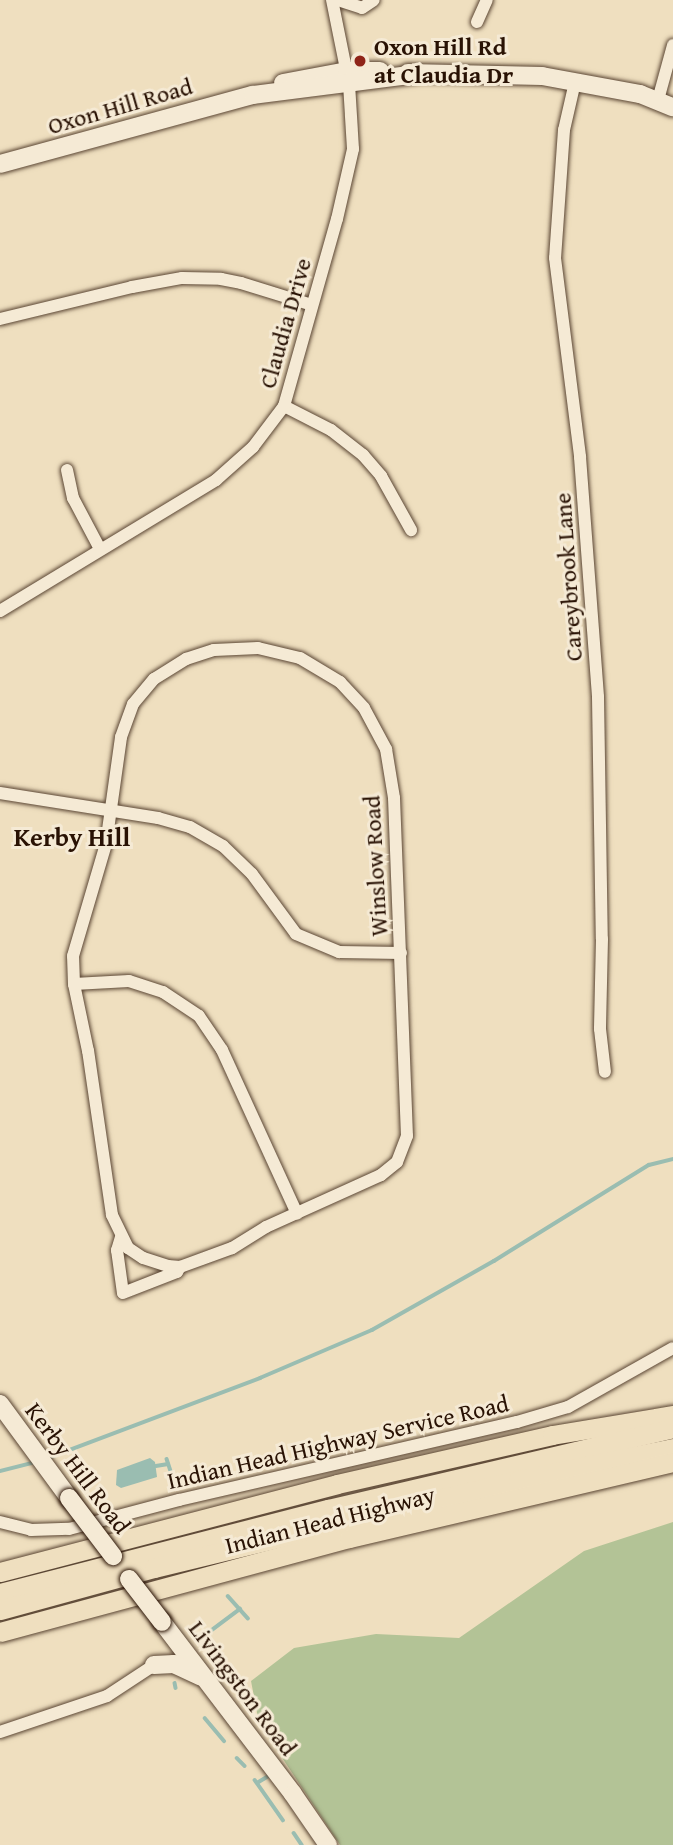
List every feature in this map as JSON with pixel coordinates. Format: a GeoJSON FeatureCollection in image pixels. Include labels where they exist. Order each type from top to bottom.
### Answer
{"type":"FeatureCollection","features":[{"type":"Feature","properties":{"kind":"highway","name":"Indian Head Highway"},"geometry":{"type":"LineString","coordinates":[[0,1573],[337,1484],[552,1436],[673,1415]]}},
{"type":"Feature","properties":{"kind":"highway"},"geometry":{"type":"LineString","coordinates":[[0,1610],[121,1568],[673,1428]]}},
{"type":"Feature","properties":{"kind":"highway"},"geometry":{"type":"LineString","coordinates":[[0,1593],[673,1448]]}},
{"type":"Feature","properties":{"kind":"highway","name":"Indian Head Highway"},"geometry":{"type":"LineString","coordinates":[[0,1632],[349,1538],[673,1462]]}},
{"type":"Feature","properties":{"kind":"main road","name":"Oxon Hill Road"},"geometry":{"type":"LineString","coordinates":[[0,164],[253,95],[304,77],[418,74],[542,76],[640,94],[665,104]]}},
{"type":"Feature","properties":{"kind":"main road","name":"Kerby Hill Road"},"geometry":{"type":"LineString","coordinates":[[0,1404],[121,1568]]}},
{"type":"Feature","properties":{"kind":"main road","name":"Livingston Road"},"geometry":{"type":"LineString","coordinates":[[121,1568],[285,1783],[328,1845]]}},
{"type":"Feature","properties":{"kind":"main road"},"geometry":{"type":"LineString","coordinates":[[162,1622],[163,1645],[154,1665],[174,1664],[205,1679]]}},
{"type":"Feature","properties":{"kind":"street","name":"Claudia Drive"},"geometry":{"type":"LineString","coordinates":[[0,611],[229,470],[253,447],[284,406],[353,149],[348,77],[332,0]]}},
{"type":"Feature","properties":{"kind":"street"},"geometry":{"type":"LineString","coordinates":[[338,0],[362,8],[374,0]]}},
{"type":"Feature","properties":{"kind":"street"},"geometry":{"type":"LineString","coordinates":[[477,22],[487,0]]}},
{"type":"Feature","properties":{"kind":"street"},"geometry":{"type":"LineString","coordinates":[[665,104],[673,45]]}},
{"type":"Feature","properties":{"kind":"street","name":"Careybrook Lane"},"geometry":{"type":"LineString","coordinates":[[575,82],[564,130],[555,258],[580,457],[598,697],[602,939],[600,1029],[605,1072]]}},
{"type":"Feature","properties":{"kind":"street"},"geometry":{"type":"LineString","coordinates":[[0,319],[132,286],[190,278],[241,283],[312,305]]}},
{"type":"Feature","properties":{"kind":"street"},"geometry":{"type":"LineString","coordinates":[[284,406],[324,426],[363,455],[381,476],[411,530]]}},
{"type":"Feature","properties":{"kind":"street"},"geometry":{"type":"LineString","coordinates":[[67,470],[74,498],[100,549]]}},
{"type":"Feature","properties":{"kind":"street","name":"Winslow Road"},"geometry":{"type":"LineString","coordinates":[[258,648],[300,658],[326,672],[354,695],[374,724],[386,749],[394,798],[407,1126],[402,1154],[388,1171],[266,1227],[232,1248],[123,1293],[117,1250],[121,1237],[107,1189],[88,1051],[74,984],[74,949],[102,859],[110,810],[125,724],[133,704],[154,679],[186,659],[214,650],[258,648]]}},
{"type":"Feature","properties":{"kind":"street"},"geometry":{"type":"LineString","coordinates":[[0,793],[179,823],[209,836],[260,882],[296,934],[348,954],[401,953]]}},
{"type":"Feature","properties":{"kind":"street"},"geometry":{"type":"LineString","coordinates":[[74,984],[129,981],[163,992],[199,1016],[222,1050],[297,1214]]}},
{"type":"Feature","properties":{"kind":"street"},"geometry":{"type":"LineString","coordinates":[[121,1237],[128,1248],[143,1258],[180,1268]]}},
{"type":"Feature","properties":{"kind":"street","name":"Indian Head Highway Service Road"},"geometry":{"type":"LineString","coordinates":[[0,1522],[32,1530],[69,1529],[179,1500],[517,1422],[568,1407],[673,1348]]}},
{"type":"Feature","properties":{"kind":"street"},"geometry":{"type":"LineString","coordinates":[[0,1732],[107,1696],[154,1665]]}},
{"type":"Feature","properties":{"kind":"green space"},"geometry":{"type":"Polygon","coordinates":[[[673,1522],[673,1845],[340,1845],[259,1723],[251,1681],[294,1648],[376,1634],[459,1638],[584,1551],[673,1522]]]}},
{"type":"Feature","properties":{"kind":"water"},"geometry":{"type":"Polygon","coordinates":[[[150,1458],[155,1462],[157,1477],[121,1488],[116,1485],[117,1470],[150,1458]]]}},
{"type":"Feature","properties":{"kind":"waterway"},"geometry":{"type":"LineString","coordinates":[[46,1459],[260,1378],[372,1330],[494,1261],[649,1165],[673,1159]]}},
{"type":"Feature","properties":{"kind":"waterway"},"geometry":{"type":"LineString","coordinates":[[167,1459],[171,1471]]}},
{"type":"Feature","properties":{"kind":"waterway"},"geometry":{"type":"LineString","coordinates":[[0,1471],[36,1462]]}},
{"type":"Feature","properties":{"kind":"waterway"},"geometry":{"type":"LineString","coordinates":[[156,1466],[168,1464]]}},
{"type":"Feature","properties":{"kind":"waterway"},"geometry":{"type":"LineString","coordinates":[[228,1596],[248,1618]]}},
{"type":"Feature","properties":{"kind":"waterway"},"geometry":{"type":"LineString","coordinates":[[204,1636],[240,1609]]}},
{"type":"Feature","properties":{"kind":"waterway"},"geometry":{"type":"LineString","coordinates":[[175,1683],[176,1688]]}},
{"type":"Feature","properties":{"kind":"waterway"},"geometry":{"type":"LineString","coordinates":[[205,1718],[224,1741]]}},
{"type":"Feature","properties":{"kind":"waterway"},"geometry":{"type":"LineString","coordinates":[[237,1758],[245,1766]]}},
{"type":"Feature","properties":{"kind":"waterway"},"geometry":{"type":"LineString","coordinates":[[257,1783],[267,1777]]}},
{"type":"Feature","properties":{"kind":"waterway"},"geometry":{"type":"LineString","coordinates":[[255,1780],[283,1820]]}},
{"type":"Feature","properties":{"kind":"waterway"},"geometry":{"type":"LineString","coordinates":[[294,1833],[302,1845]]}},
{"type":"Feature","properties":{"kind":"place","name":"Oxon Hill Rd at Claudia Dr"},"geometry":{"type":"Point","coordinates":[360,61]}},
{"type":"Feature","properties":{"kind":"district","name":"Kerby Hill"},"geometry":{"type":"Point","coordinates":[72,837]}}]}
